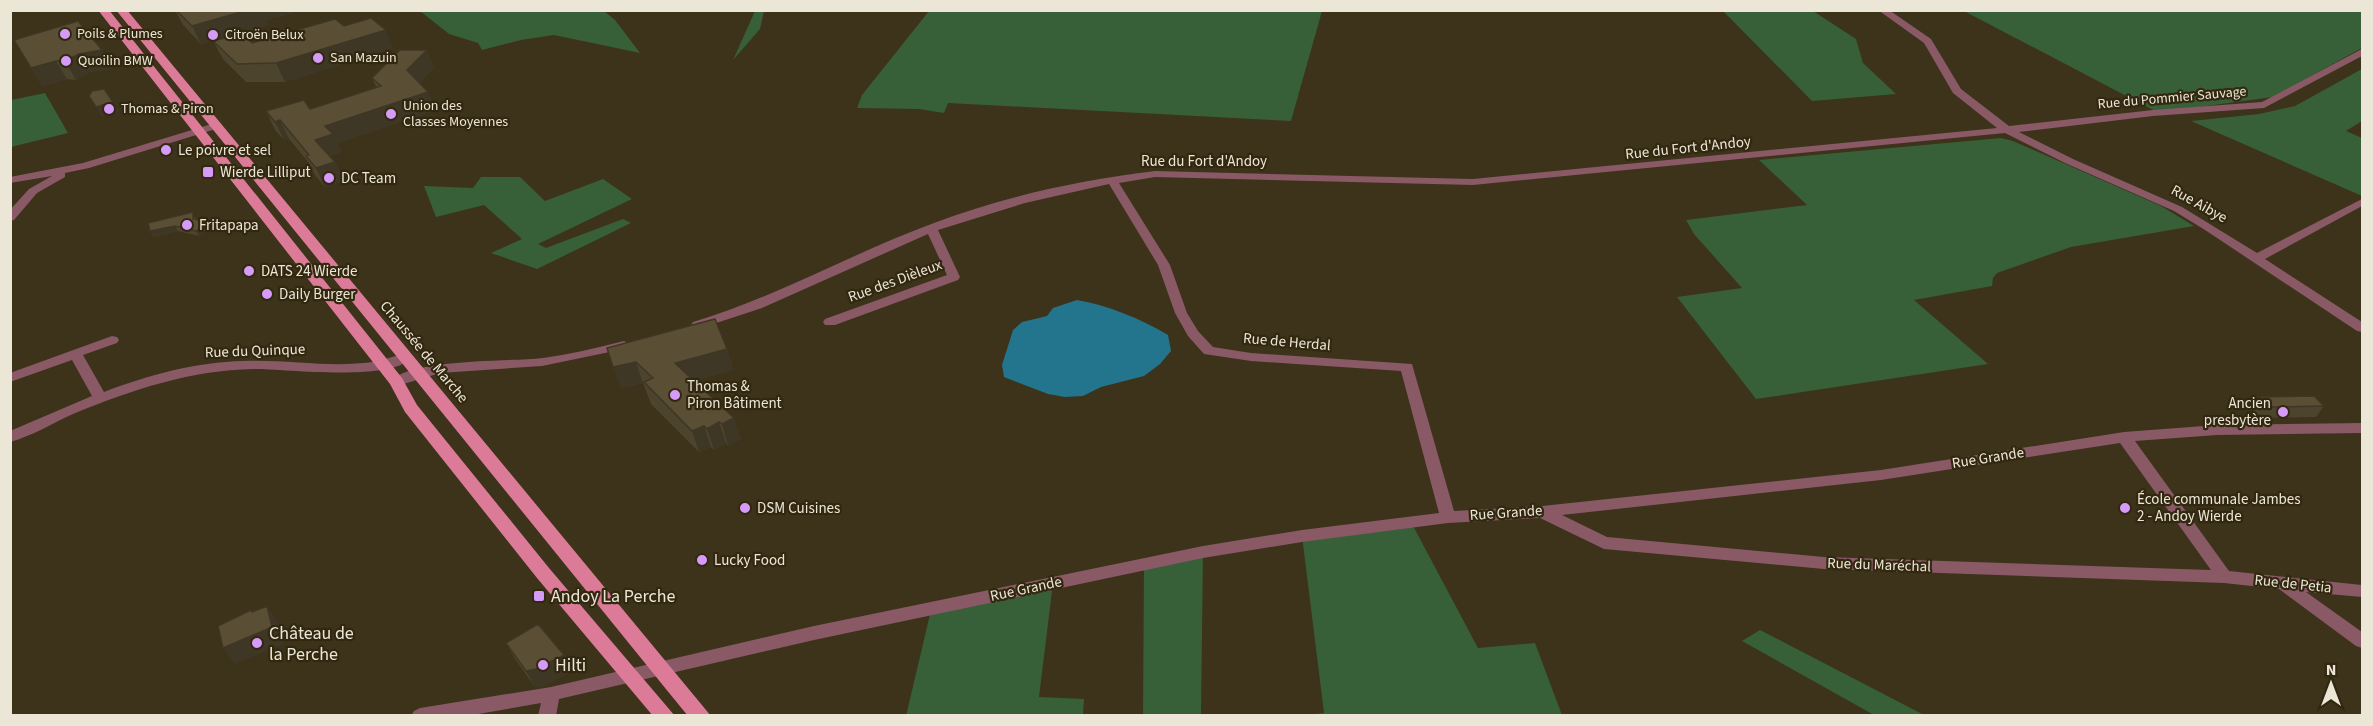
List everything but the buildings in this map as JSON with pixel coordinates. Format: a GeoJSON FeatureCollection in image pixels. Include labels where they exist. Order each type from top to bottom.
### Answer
{"type":"FeatureCollection","features":[{"type":"Feature","properties":{"kind":"main road"},"geometry":{"type":"LineString","coordinates":[[103,10],[397,382],[411,408],[543,573],[665,716]]}},
{"type":"Feature","properties":{"kind":"main road","name":"Chaussée de Marche"},"geometry":{"type":"LineString","coordinates":[[121,10],[215,126],[230,148],[517,492],[658,668],[701,716]]}},
{"type":"Feature","properties":{"kind":"street","name":"Rue Aibye"},"geometry":{"type":"LineString","coordinates":[[1882,10],[1928,40],[1957,90],[2007,130],[2069,161],[2178,209],[2362,328]]}},
{"type":"Feature","properties":{"kind":"street","name":"Rue du Pommier Sauvage"},"geometry":{"type":"LineString","coordinates":[[2007,130],[2153,113],[2264,105],[2362,52]]}},
{"type":"Feature","properties":{"kind":"street"},"geometry":{"type":"LineString","coordinates":[[10,182],[71,169],[215,126]]}},
{"type":"Feature","properties":{"kind":"street","name":"Rue du Fort d'Andoy"},"geometry":{"type":"LineString","coordinates":[[689,327],[726,317],[830,274],[931,228],[1004,205],[1111,179],[1155,174],[1473,182],[2007,130]]}},
{"type":"Feature","properties":{"kind":"street"},"geometry":{"type":"LineString","coordinates":[[10,218],[33,191],[71,169]]}},
{"type":"Feature","properties":{"kind":"street","name":"Rue de Herdal"},"geometry":{"type":"LineString","coordinates":[[1111,179],[1164,265],[1181,313],[1192,333],[1209,351],[1251,357],[1407,367],[1448,517]]}},
{"type":"Feature","properties":{"kind":"street"},"geometry":{"type":"LineString","coordinates":[[10,182],[33,191]]}},
{"type":"Feature","properties":{"kind":"street"},"geometry":{"type":"LineString","coordinates":[[2257,258],[2362,202]]}},
{"type":"Feature","properties":{"kind":"street","name":"Rue des Dièleux"},"geometry":{"type":"LineString","coordinates":[[830,322],[954,277],[931,228]]}},
{"type":"Feature","properties":{"kind":"street"},"geometry":{"type":"LineString","coordinates":[[10,378],[112,340]]}},
{"type":"Feature","properties":{"kind":"street"},"geometry":{"type":"LineString","coordinates":[[397,382],[416,372],[442,368],[517,365],[600,352],[633,343]]}},
{"type":"Feature","properties":{"kind":"street"},"geometry":{"type":"LineString","coordinates":[[76,354],[100,397]]}},
{"type":"Feature","properties":{"kind":"street","name":"Rue du Quinque"},"geometry":{"type":"LineString","coordinates":[[10,437],[100,397],[144,382],[215,367],[268,364],[364,369],[384,366],[404,358]]}},
{"type":"Feature","properties":{"kind":"street","name":"Rue Grande"},"geometry":{"type":"LineString","coordinates":[[420,716],[551,694],[814,633],[1203,552],[1302,536],[1448,517],[1542,512],[1881,475],[2124,437],[2217,430],[2362,428]]}},
{"type":"Feature","properties":{"kind":"street"},"geometry":{"type":"LineString","coordinates":[[2124,437],[2224,577]]}},
{"type":"Feature","properties":{"kind":"street","name":"Rue du Maréchal"},"geometry":{"type":"LineString","coordinates":[[1542,512],[1604,543],[1824,563],[2224,577]]}},
{"type":"Feature","properties":{"kind":"street","name":"Rue de Petia"},"geometry":{"type":"LineString","coordinates":[[2224,577],[2362,591]]}},
{"type":"Feature","properties":{"kind":"street"},"geometry":{"type":"LineString","coordinates":[[2282,583],[2362,641]]}},
{"type":"Feature","properties":{"kind":"street"},"geometry":{"type":"LineString","coordinates":[[547,716],[551,694]]}},
{"type":"Feature","properties":{"kind":"green space"},"geometry":{"type":"Polygon","coordinates":[[[420,11],[604,11],[615,20],[640,53],[554,35],[521,40],[482,50],[478,43],[449,34],[420,11]]]}},
{"type":"Feature","properties":{"kind":"green space"},"geometry":{"type":"Polygon","coordinates":[[[755,11],[764,11],[760,29],[733,60],[755,11]]]}},
{"type":"Feature","properties":{"kind":"green space"},"geometry":{"type":"Polygon","coordinates":[[[929,11],[1322,11],[1291,121],[948,103],[944,113],[919,109],[857,108],[862,95],[929,11]]]}},
{"type":"Feature","properties":{"kind":"green space"},"geometry":{"type":"Polygon","coordinates":[[[1723,11],[1813,11],[1856,39],[1863,63],[1896,94],[1812,101],[1723,11]]]}},
{"type":"Feature","properties":{"kind":"green space"},"geometry":{"type":"Polygon","coordinates":[[[1964,11],[2362,11],[2362,48],[2273,97],[2169,111],[2153,110],[1964,11]]]}},
{"type":"Feature","properties":{"kind":"green space"},"geometry":{"type":"Polygon","coordinates":[[[2362,69],[2362,121],[2346,131],[2362,138],[2362,196],[2191,121],[2259,114],[2295,106],[2362,69]]]}},
{"type":"Feature","properties":{"kind":"green space"},"geometry":{"type":"Polygon","coordinates":[[[45,93],[68,133],[11,147],[11,100],[45,93]]]}},
{"type":"Feature","properties":{"kind":"green space"},"geometry":{"type":"Polygon","coordinates":[[[2001,138],[2013,141],[2161,206],[2194,226],[2071,247],[1997,273],[1993,278],[1992,286],[1914,300],[1988,364],[1756,399],[1677,297],[1742,288],[1694,234],[1686,220],[1807,205],[1759,160],[2001,138]]]}},
{"type":"Feature","properties":{"kind":"green space"},"geometry":{"type":"Polygon","coordinates":[[[481,177],[520,177],[545,201],[603,179],[632,199],[538,244],[546,248],[623,219],[631,223],[537,269],[491,253],[522,239],[484,205],[436,217],[424,186],[473,188],[481,177]]]}},
{"type":"Feature","properties":{"kind":"green space"},"geometry":{"type":"Polygon","coordinates":[[[1411,522],[1478,648],[1535,643],[1562,715],[1308,715],[1324,713],[1302,536],[1411,522]]]}},
{"type":"Feature","properties":{"kind":"green space"},"geometry":{"type":"Polygon","coordinates":[[[1203,552],[1201,715],[1143,716],[1144,564],[1203,552]]]}},
{"type":"Feature","properties":{"kind":"green space"},"geometry":{"type":"Polygon","coordinates":[[[1053,583],[1039,697],[1084,699],[1083,715],[906,716],[931,610],[1053,583]]]}},
{"type":"Feature","properties":{"kind":"green space"},"geometry":{"type":"Polygon","coordinates":[[[1760,630],[1924,715],[1874,715],[1742,641],[1760,630]]]}},
{"type":"Feature","properties":{"kind":"water"},"geometry":{"type":"Polygon","coordinates":[[[1077,300],[1113,309],[1157,329],[1168,335],[1171,351],[1160,364],[1144,376],[1101,387],[1083,396],[1065,397],[1048,394],[1004,377],[1002,365],[1013,330],[1022,322],[1047,316],[1053,308],[1077,300]]]}},
{"type":"Feature","properties":{"kind":"place","name":"Poils & Plumes"},"geometry":{"type":"Point","coordinates":[65,34]}},
{"type":"Feature","properties":{"kind":"place","name":"Citroën Belux"},"geometry":{"type":"Point","coordinates":[213,35]}},
{"type":"Feature","properties":{"kind":"place","name":"San Mazuin"},"geometry":{"type":"Point","coordinates":[318,58]}},
{"type":"Feature","properties":{"kind":"place","name":"Quoilin BMW"},"geometry":{"type":"Point","coordinates":[66,61]}},
{"type":"Feature","properties":{"kind":"place","name":"Thomas & Piron"},"geometry":{"type":"Point","coordinates":[109,109]}},
{"type":"Feature","properties":{"kind":"place","name":"Union des Classes Moyennes"},"geometry":{"type":"Point","coordinates":[391,114]}},
{"type":"Feature","properties":{"kind":"place","name":"Le poivre et sel"},"geometry":{"type":"Point","coordinates":[166,150]}},
{"type":"Feature","properties":{"kind":"place","name":"Wierde Lilliput"},"geometry":{"type":"Point","coordinates":[208,172]}},
{"type":"Feature","properties":{"kind":"place","name":"DC Team"},"geometry":{"type":"Point","coordinates":[329,178]}},
{"type":"Feature","properties":{"kind":"place","name":"Fritapapa"},"geometry":{"type":"Point","coordinates":[187,225]}},
{"type":"Feature","properties":{"kind":"place","name":"DATS 24 Wierde"},"geometry":{"type":"Point","coordinates":[249,271]}},
{"type":"Feature","properties":{"kind":"place","name":"Daily Burger"},"geometry":{"type":"Point","coordinates":[267,294]}},
{"type":"Feature","properties":{"kind":"place","name":"Thomas & Piron Bâtiment"},"geometry":{"type":"Point","coordinates":[675,395]}},
{"type":"Feature","properties":{"kind":"place","name":"Ancien presbytère"},"geometry":{"type":"Point","coordinates":[2283,412]}},
{"type":"Feature","properties":{"kind":"place","name":"DSM Cuisines"},"geometry":{"type":"Point","coordinates":[745,508]}},
{"type":"Feature","properties":{"kind":"place","name":"École communale Jambes 2 - Andoy Wierde"},"geometry":{"type":"Point","coordinates":[2125,508]}},
{"type":"Feature","properties":{"kind":"place","name":"Lucky Food"},"geometry":{"type":"Point","coordinates":[702,560]}},
{"type":"Feature","properties":{"kind":"place","name":"Andoy La Perche"},"geometry":{"type":"Point","coordinates":[539,596]}},
{"type":"Feature","properties":{"kind":"place","name":"Château de la Perche"},"geometry":{"type":"Point","coordinates":[257,643]}},
{"type":"Feature","properties":{"kind":"place","name":"Hilti"},"geometry":{"type":"Point","coordinates":[543,665]}}]}
